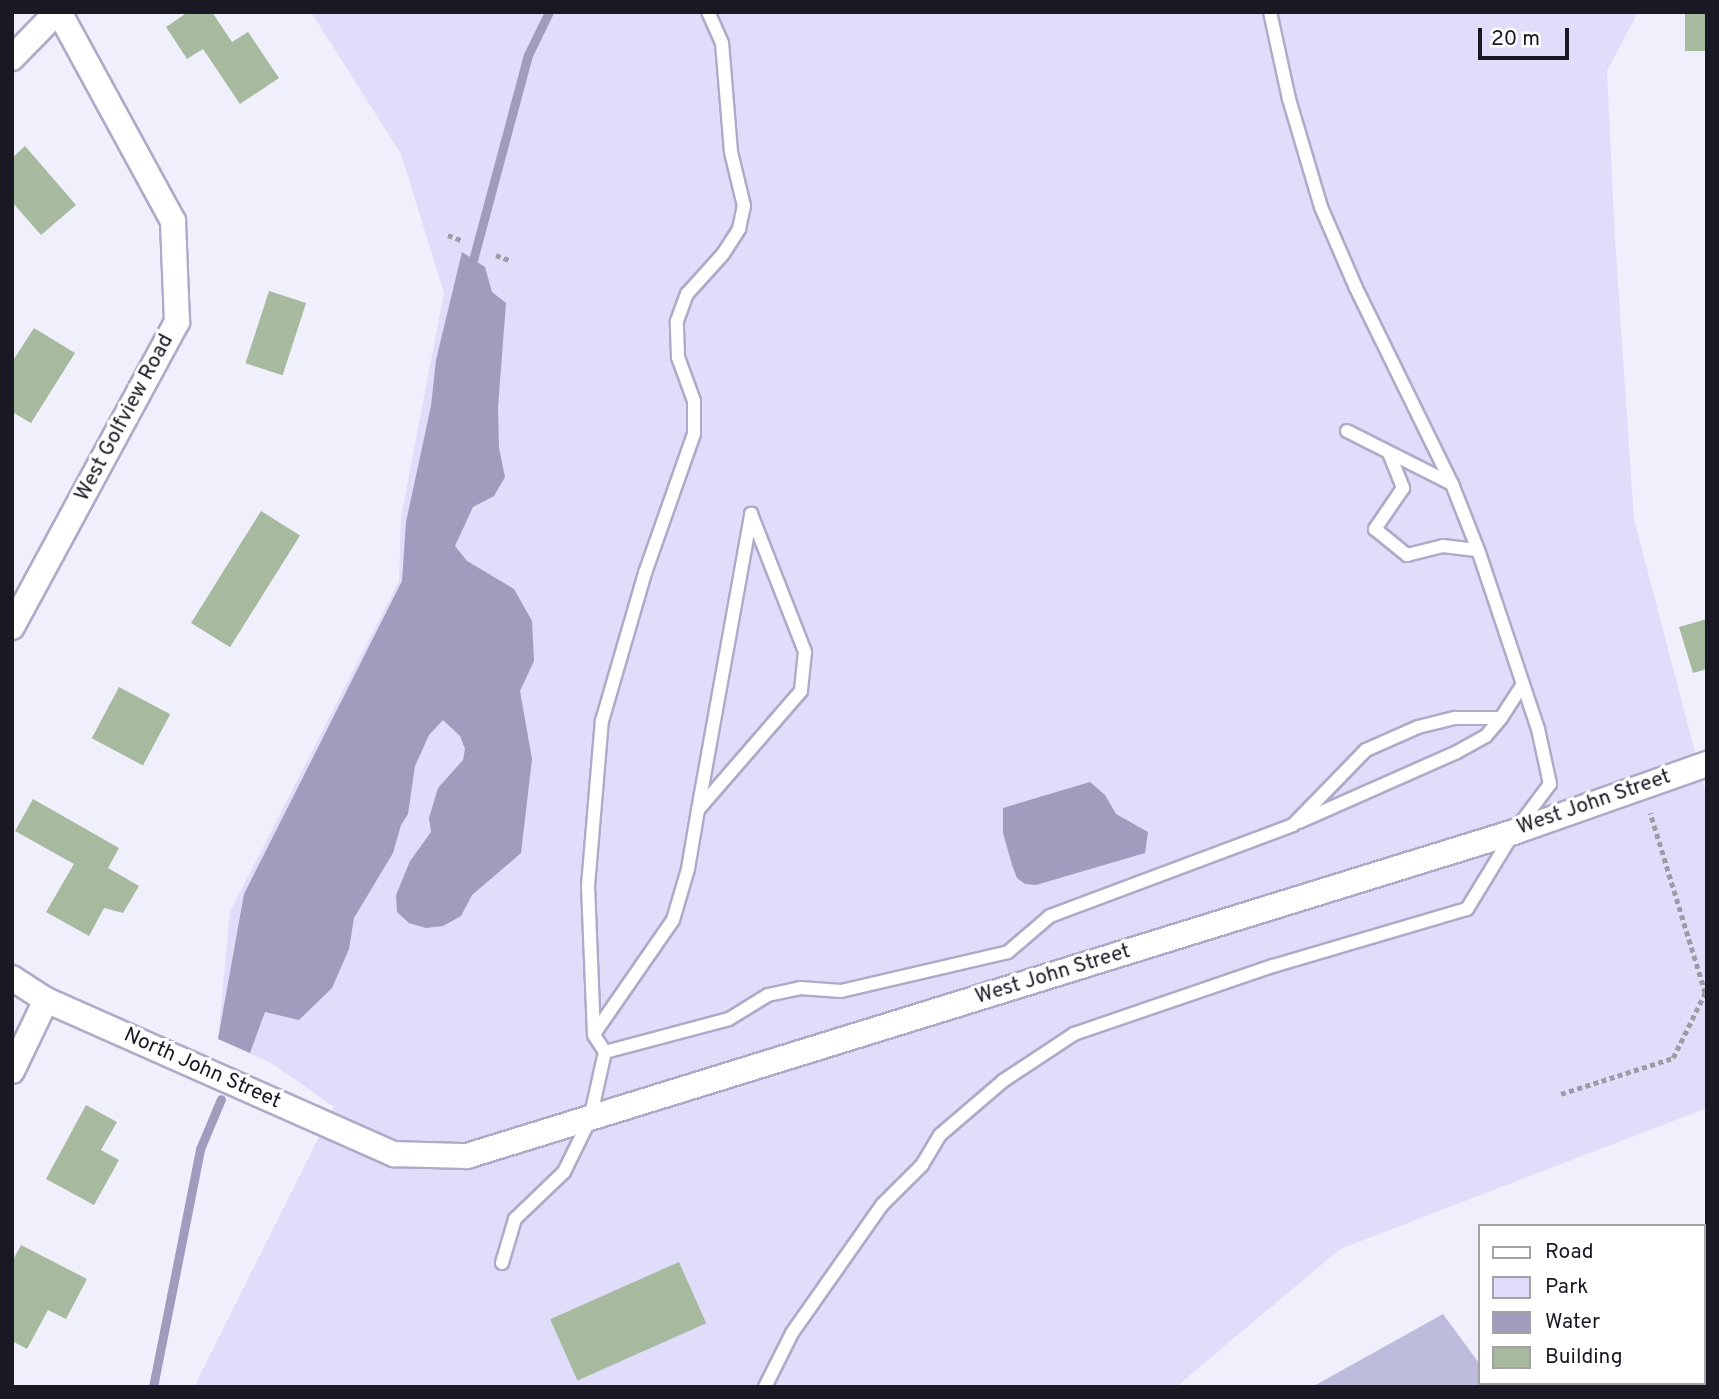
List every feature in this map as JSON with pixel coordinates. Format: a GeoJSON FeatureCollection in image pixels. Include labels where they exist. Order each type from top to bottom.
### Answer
{"type":"FeatureCollection","features":[{"type":"Feature","properties":{"kind":"street"},"geometry":{"type":"LineString","coordinates":[[12,58],[58,12]]}},
{"type":"Feature","properties":{"kind":"street","name":"West Golfview Road"},"geometry":{"type":"LineString","coordinates":[[12,627],[177,322],[173,221],[58,12]]}},
{"type":"Feature","properties":{"kind":"street","name":"West John Street"},"geometry":{"type":"LineString","coordinates":[[394,1154],[467,1156],[1514,832],[1707,764]]}},
{"type":"Feature","properties":{"kind":"street","name":"North John Street"},"geometry":{"type":"LineString","coordinates":[[12,978],[46,1000],[394,1154]]}},
{"type":"Feature","properties":{"kind":"street"},"geometry":{"type":"LineString","coordinates":[[12,1071],[46,1000]]}},
{"type":"Feature","properties":{"kind":"lane"},"geometry":{"type":"LineString","coordinates":[[502,1263],[515,1219],[564,1171],[590,1119],[605,1052],[594,1035],[588,886],[602,721],[645,573],[694,434],[694,401],[678,357],[677,321],[687,293],[723,254],[739,229],[744,206],[730,152],[722,43],[708,12]]}},
{"type":"Feature","properties":{"kind":"lane"},"geometry":{"type":"LineString","coordinates":[[765,1387],[792,1333],[882,1205],[922,1165],[940,1135],[1003,1082],[1074,1034],[1273,966],[1467,909],[1514,832],[1550,784],[1538,729],[1478,550],[1452,484],[1356,288],[1321,208],[1289,99],[1270,12]]}},
{"type":"Feature","properties":{"kind":"lane"},"geometry":{"type":"LineString","coordinates":[[1346,432],[1452,484]]}},
{"type":"Feature","properties":{"kind":"lane"},"geometry":{"type":"LineString","coordinates":[[1389,453],[1403,488],[1375,529],[1407,555],[1443,547],[1478,550]]}},
{"type":"Feature","properties":{"kind":"lane"},"geometry":{"type":"LineString","coordinates":[[594,1035],[673,920],[688,869],[698,810],[742,568],[751,514],[805,652],[801,691],[698,810]]}},
{"type":"Feature","properties":{"kind":"lane"},"geometry":{"type":"LineString","coordinates":[[605,1052],[729,1019],[768,995],[800,988],[841,991],[1008,952],[1050,916],[1293,825],[1457,752],[1486,736],[1502,718],[1523,684]]}},
{"type":"Feature","properties":{"kind":"lane"},"geometry":{"type":"LineString","coordinates":[[1293,825],[1366,750],[1418,727],[1443,721],[1502,718]]}},
{"type":"Feature","properties":{"kind":"path"},"geometry":{"type":"LineString","coordinates":[[449,235],[461,240]]}},
{"type":"Feature","properties":{"kind":"path"},"geometry":{"type":"LineString","coordinates":[[496,255],[509,260]]}},
{"type":"Feature","properties":{"kind":"path"},"geometry":{"type":"LineString","coordinates":[[1561,1094],[1673,1058],[1705,993],[1642,786]]}},
{"type":"Feature","properties":{"kind":"green space"},"geometry":{"type":"Polygon","coordinates":[[[311,12],[1638,12],[1607,71],[1615,239],[1634,519],[1707,798],[1707,1108],[1340,1249],[1176,1387],[194,1387],[334,1107],[271,1063],[218,1039],[230,912],[399,581],[401,517],[444,293],[401,154],[311,12]]]}},
{"type":"Feature","properties":{"kind":"shaded area"},"geometry":{"type":"Polygon","coordinates":[[[1443,1314],[1478,1362],[1478,1385],[1497,1387],[1312,1387],[1443,1314]]]}},
{"type":"Feature","properties":{"kind":"water"},"geometry":{"type":"Polygon","coordinates":[[[462,252],[485,267],[492,292],[506,303],[498,407],[499,448],[505,477],[494,496],[473,507],[455,546],[467,561],[514,589],[532,621],[534,661],[520,691],[532,759],[521,853],[472,895],[461,916],[443,926],[426,928],[409,923],[397,912],[396,895],[410,861],[431,832],[429,818],[438,788],[463,760],[465,749],[460,736],[443,720],[429,735],[415,766],[408,814],[401,825],[393,853],[354,918],[349,949],[332,988],[299,1020],[265,1012],[250,1053],[218,1039],[244,894],[402,581],[406,522],[431,406],[436,360],[462,252]]]}},
{"type":"Feature","properties":{"kind":"water"},"geometry":{"type":"Polygon","coordinates":[[[1090,782],[1105,795],[1116,814],[1148,832],[1145,853],[1036,885],[1025,884],[1017,878],[1012,865],[1003,833],[1003,808],[1090,782]]]}},
{"type":"Feature","properties":{"kind":"building"},"geometry":{"type":"Polygon","coordinates":[[[188,12],[212,12],[232,42],[248,32],[279,78],[240,104],[203,49],[187,59],[166,27],[188,12]]]}},
{"type":"Feature","properties":{"kind":"building"},"geometry":{"type":"Polygon","coordinates":[[[1685,12],[1707,12],[1707,51],[1685,51],[1685,12]]]}},
{"type":"Feature","properties":{"kind":"building"},"geometry":{"type":"Polygon","coordinates":[[[25,146],[76,205],[41,235],[12,202],[12,158],[25,146]]]}},
{"type":"Feature","properties":{"kind":"building"},"geometry":{"type":"Polygon","coordinates":[[[269,291],[306,303],[283,375],[246,363],[269,291]]]}},
{"type":"Feature","properties":{"kind":"building"},"geometry":{"type":"Polygon","coordinates":[[[34,328],[75,353],[31,423],[12,412],[12,362],[34,328]]]}},
{"type":"Feature","properties":{"kind":"building"},"geometry":{"type":"Polygon","coordinates":[[[261,511],[300,535],[230,647],[191,623],[261,511]]]}},
{"type":"Feature","properties":{"kind":"building"},"geometry":{"type":"Polygon","coordinates":[[[1707,619],[1707,669],[1693,673],[1679,627],[1707,619]]]}},
{"type":"Feature","properties":{"kind":"building"},"geometry":{"type":"Polygon","coordinates":[[[119,687],[170,714],[143,765],[92,738],[119,687]]]}},
{"type":"Feature","properties":{"kind":"building"},"geometry":{"type":"Polygon","coordinates":[[[33,799],[119,848],[108,868],[139,886],[123,913],[104,908],[89,936],[46,912],[74,864],[15,831],[33,799]]]}},
{"type":"Feature","properties":{"kind":"building"},"geometry":{"type":"Polygon","coordinates":[[[86,1105],[117,1122],[101,1150],[119,1160],[94,1205],[46,1179],[86,1105]]]}},
{"type":"Feature","properties":{"kind":"building"},"geometry":{"type":"Polygon","coordinates":[[[21,1245],[87,1279],[66,1319],[48,1310],[27,1349],[12,1341],[12,1262],[21,1245]]]}},
{"type":"Feature","properties":{"kind":"building"},"geometry":{"type":"Polygon","coordinates":[[[679,1262],[706,1323],[577,1381],[550,1319],[679,1262]]]}},
{"type":"Feature","properties":{"kind":"waterway"},"geometry":{"type":"LineString","coordinates":[[473,260],[528,55],[549,12]]}},
{"type":"Feature","properties":{"kind":"waterway"},"geometry":{"type":"LineString","coordinates":[[153,1387],[200,1149],[221,1099]]}}]}
